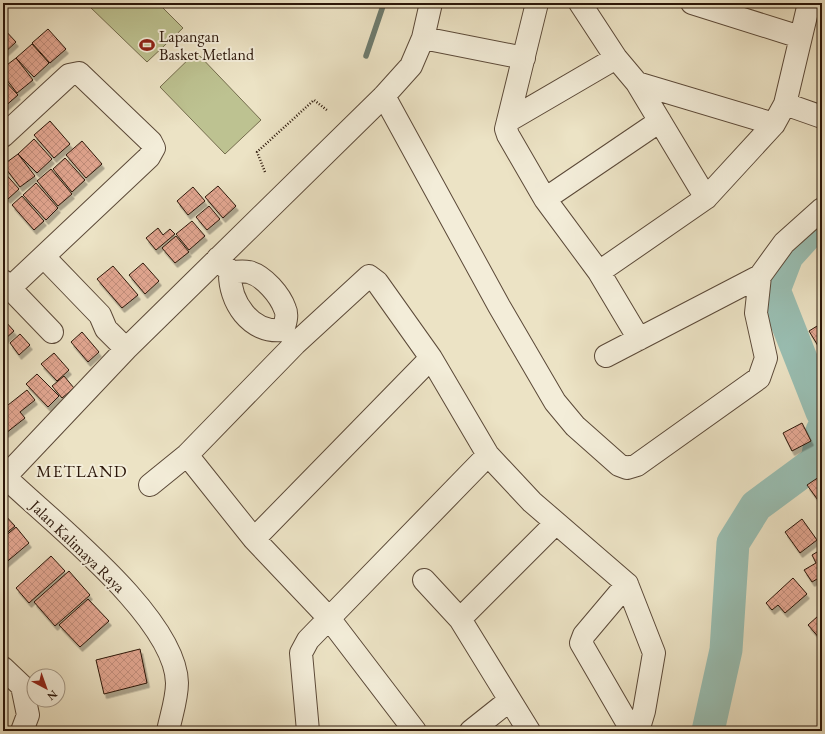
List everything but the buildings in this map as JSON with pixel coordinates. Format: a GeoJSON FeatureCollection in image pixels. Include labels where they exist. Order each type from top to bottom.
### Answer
{"type":"FeatureCollection","features":[{"type":"Feature","properties":{"kind":"street"},"geometry":{"type":"LineString","coordinates":[[4,477],[126,349],[224,265],[384,96],[411,66],[423,38],[431,3]]}},
{"type":"Feature","properties":{"kind":"street"},"geometry":{"type":"LineString","coordinates":[[537,3],[506,129],[545,199],[598,272],[639,339]]}},
{"type":"Feature","properties":{"kind":"street"},"geometry":{"type":"LineString","coordinates":[[580,3],[616,58],[637,83],[706,198]]}},
{"type":"Feature","properties":{"kind":"street"},"geometry":{"type":"LineString","coordinates":[[692,3],[800,37]]}},
{"type":"Feature","properties":{"kind":"street"},"geometry":{"type":"LineString","coordinates":[[598,272],[706,198],[774,124],[785,104],[809,3]]}},
{"type":"Feature","properties":{"kind":"street"},"geometry":{"type":"LineString","coordinates":[[423,38],[524,58]]}},
{"type":"Feature","properties":{"kind":"street"},"geometry":{"type":"LineString","coordinates":[[508,121],[616,58]]}},
{"type":"Feature","properties":{"kind":"street"},"geometry":{"type":"LineString","coordinates":[[3,136],[69,75],[79,73],[151,142],[154,148],[149,157],[38,262],[7,284],[52,332]]}},
{"type":"Feature","properties":{"kind":"street"},"geometry":{"type":"LineString","coordinates":[[637,83],[774,124]]}},
{"type":"Feature","properties":{"kind":"street"},"geometry":{"type":"LineString","coordinates":[[384,96],[499,306],[555,402],[575,426],[619,466],[627,468],[637,465],[760,378],[766,358],[756,313],[760,276]]}},
{"type":"Feature","properties":{"kind":"street"},"geometry":{"type":"LineString","coordinates":[[785,104],[822,117]]}},
{"type":"Feature","properties":{"kind":"street"},"geometry":{"type":"LineString","coordinates":[[545,199],[660,120]]}},
{"type":"Feature","properties":{"kind":"street"},"geometry":{"type":"LineString","coordinates":[[606,356],[760,276],[784,243],[822,209]]}},
{"type":"Feature","properties":{"kind":"street"},"geometry":{"type":"LineString","coordinates":[[38,262],[89,324],[106,329],[126,349]]}},
{"type":"Feature","properties":{"kind":"street"},"geometry":{"type":"LineString","coordinates":[[224,265],[256,275],[269,286],[286,310],[286,324],[289,337]]}},
{"type":"Feature","properties":{"kind":"street"},"geometry":{"type":"LineString","coordinates":[[224,265],[233,297],[247,318],[258,326],[289,337]]}},
{"type":"Feature","properties":{"kind":"street"},"geometry":{"type":"LineString","coordinates":[[150,485],[187,455],[289,337],[369,276],[377,282],[431,358],[488,455],[510,480],[556,523],[627,584],[654,653],[644,711],[638,731]]}},
{"type":"Feature","properties":{"kind":"street"},"geometry":{"type":"LineString","coordinates":[[254,539],[431,358]]}},
{"type":"Feature","properties":{"kind":"street"},"geometry":{"type":"LineString","coordinates":[[187,455],[254,539],[328,617],[415,731]]}},
{"type":"Feature","properties":{"kind":"street"},"geometry":{"type":"LineString","coordinates":[[308,731],[301,653],[308,640],[328,617],[488,455]]}},
{"type":"Feature","properties":{"kind":"street","name":"Jalan Kalimaya Raya"},"geometry":{"type":"LineString","coordinates":[[4,477],[118,580],[162,640],[172,661],[177,683],[168,731]]}},
{"type":"Feature","properties":{"kind":"street"},"geometry":{"type":"LineString","coordinates":[[460,619],[556,523]]}},
{"type":"Feature","properties":{"kind":"street"},"geometry":{"type":"LineString","coordinates":[[424,580],[460,619],[529,731]]}},
{"type":"Feature","properties":{"kind":"street"},"geometry":{"type":"LineString","coordinates":[[627,584],[584,635],[581,643],[632,731]]}},
{"type":"Feature","properties":{"kind":"street"},"geometry":{"type":"LineString","coordinates":[[3,668],[22,686],[28,715],[22,731]]}},
{"type":"Feature","properties":{"kind":"street"},"geometry":{"type":"LineString","coordinates":[[471,731],[510,700]]}},
{"type":"Feature","properties":{"kind":"path"},"geometry":{"type":"LineString","coordinates":[[264,172],[257,152],[314,100],[328,111]]}},
{"type":"Feature","properties":{"kind":"green space","name":"Lapangan Basket Metland"},"geometry":{"type":"Polygon","coordinates":[[[92,3],[158,3],[183,28],[147,62],[89,6],[92,3]]]}},
{"type":"Feature","properties":{"kind":"green space"},"geometry":{"type":"Polygon","coordinates":[[[196,52],[261,120],[225,154],[160,87],[196,52]]]}},
{"type":"Feature","properties":{"kind":"waterway"},"geometry":{"type":"LineString","coordinates":[[366,56],[384,3]]}},
{"type":"Feature","properties":{"kind":"waterway"},"geometry":{"type":"LineString","coordinates":[[814,226],[787,256],[774,290],[822,412]]}},
{"type":"Feature","properties":{"kind":"waterway"},"geometry":{"type":"LineString","coordinates":[[708,731],[726,650],[733,543],[756,506],[817,461],[822,431]]}},
{"type":"Feature","properties":{"kind":"place","name":"Lapangan Basket Metland"},"geometry":{"type":"Point","coordinates":[147,45]}},
{"type":"Feature","properties":{"kind":"district","name":"METLAND"},"geometry":{"type":"Point","coordinates":[82,471]}}]}
